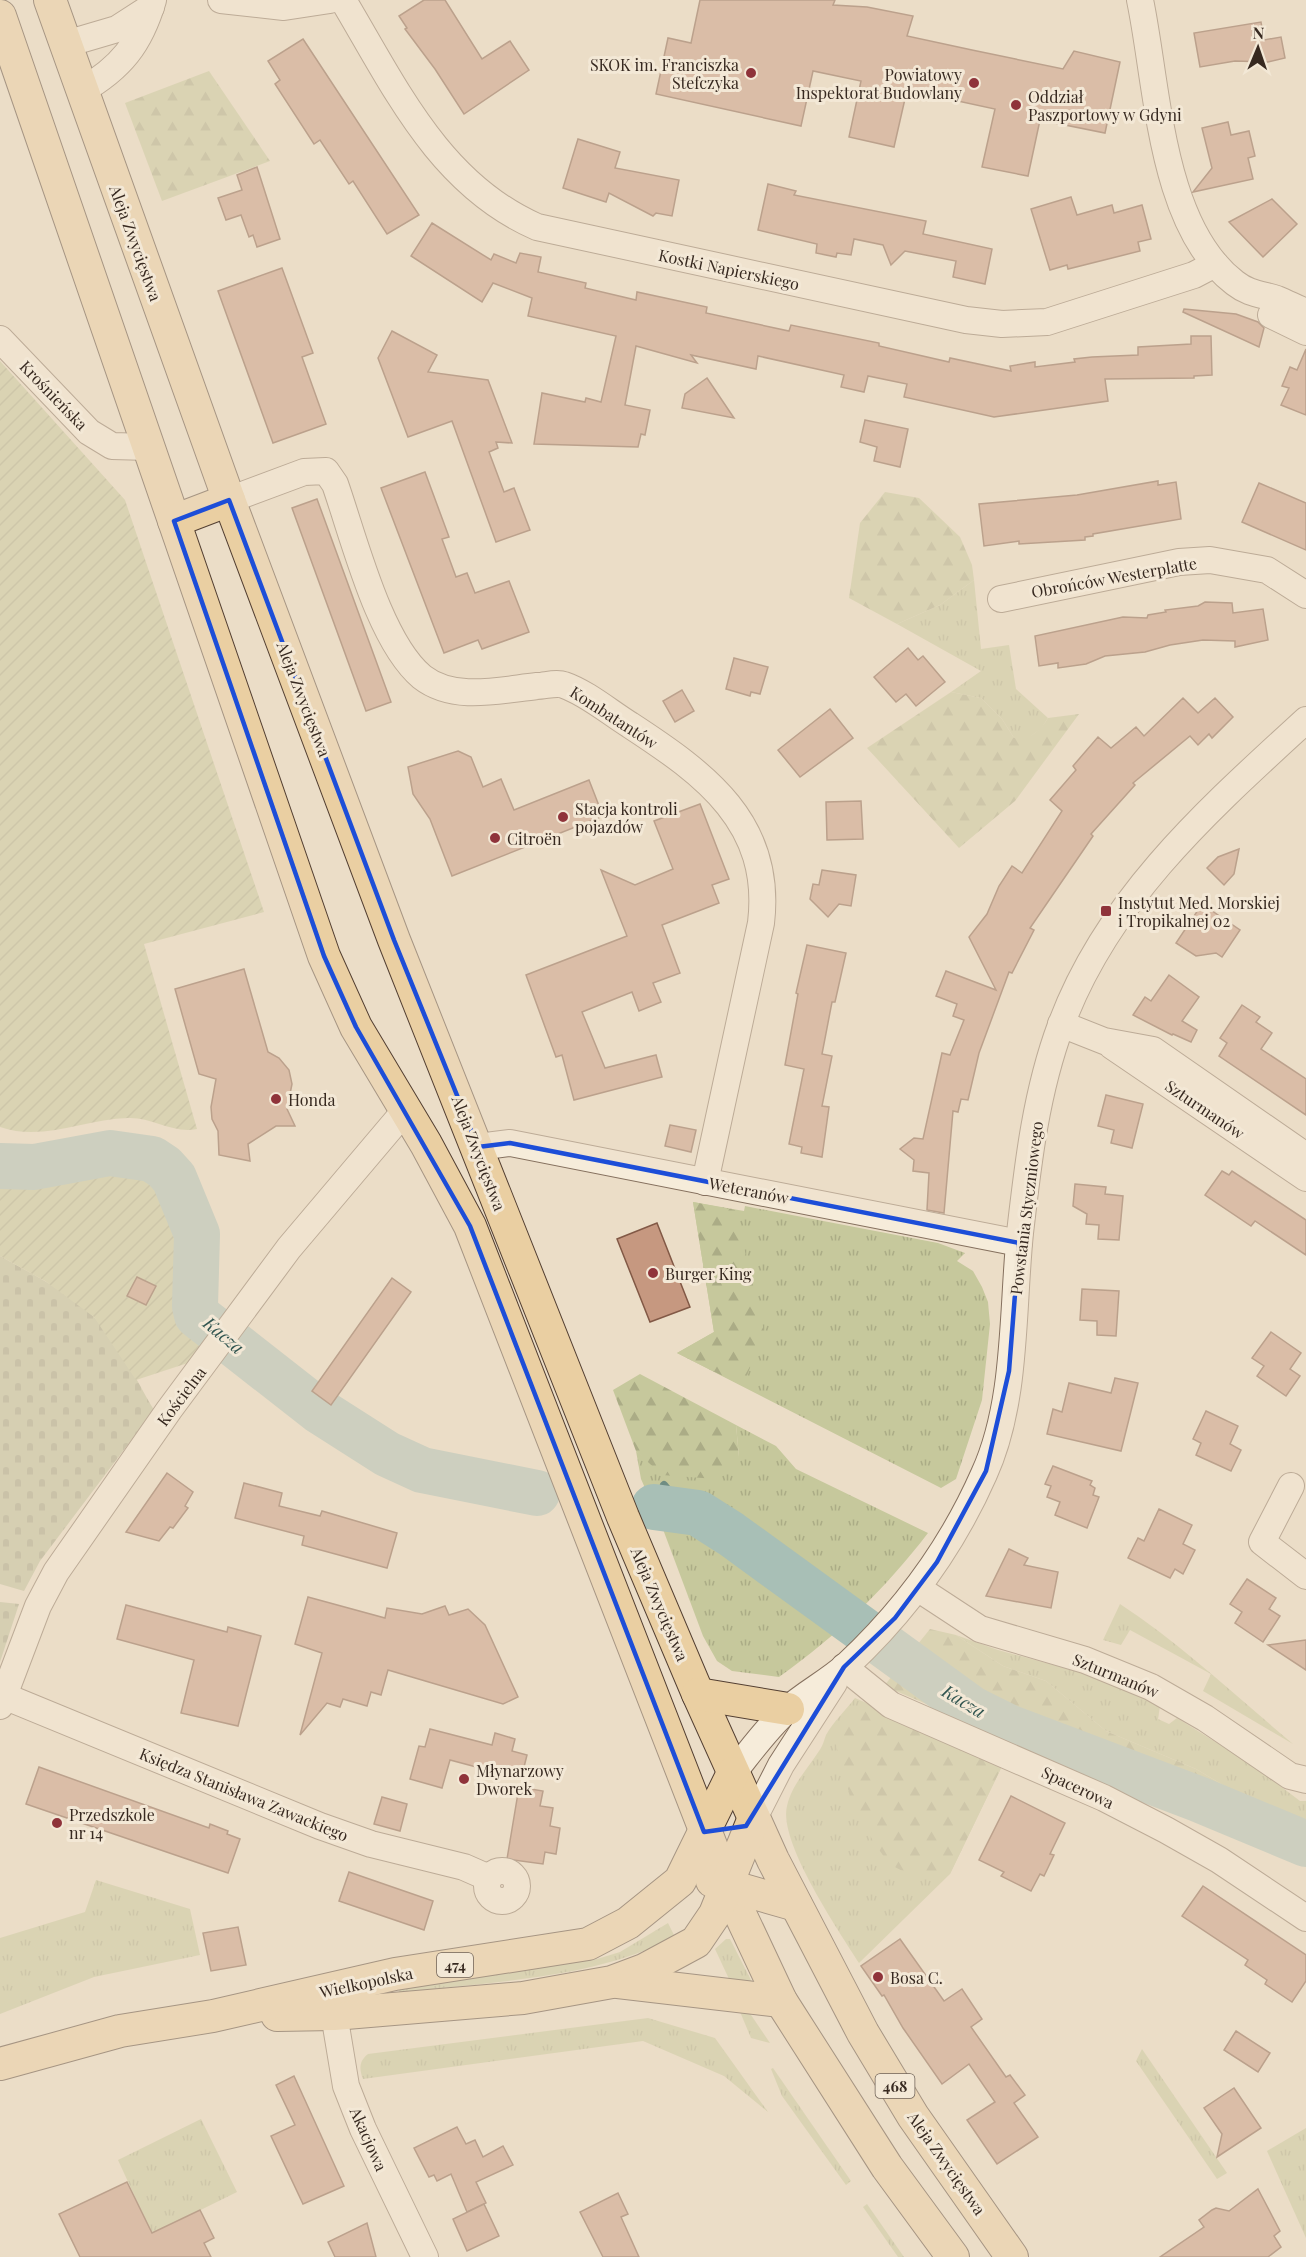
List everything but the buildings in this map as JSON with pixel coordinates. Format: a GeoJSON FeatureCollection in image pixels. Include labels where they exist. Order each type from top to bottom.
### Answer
{"type":"FeatureCollection","features":[{"type":"Feature","properties":{"kind":"main road","name":"Aleja Zwycięstwa"},"geometry":{"type":"LineString","coordinates":[[50,0],[229,500],[394,940],[623,1517],[698,1694],[796,1905],[863,2033],[913,2116],[1012,2257]]}},
{"type":"Feature","properties":{"kind":"main road"},"geometry":{"type":"LineString","coordinates":[[0,16],[324,956],[356,1028],[426,1144],[470,1226],[704,1832],[781,2001],[887,2167],[953,2257]]}},
{"type":"Feature","properties":{"kind":"main road"},"geometry":{"type":"LineString","coordinates":[[174,521],[229,500]]}},
{"type":"Feature","properties":{"kind":"main road"},"geometry":{"type":"LineString","coordinates":[[698,1694],[788,1709]]}},
{"type":"Feature","properties":{"kind":"main road","name":"Powstania Styczniowego"},"geometry":{"type":"LineString","coordinates":[[704,1832],[733,1773]]}},
{"type":"Feature","properties":{"kind":"main road"},"geometry":{"type":"LineString","coordinates":[[704,1832],[746,1826],[754,1818]]}},
{"type":"Feature","properties":{"kind":"main road","name":"Powstania Styczniowego"},"geometry":{"type":"LineString","coordinates":[[726,1884],[754,1818]]}},
{"type":"Feature","properties":{"kind":"main road","name":"Wielkopolska"},"geometry":{"type":"LineString","coordinates":[[0,2064],[120,2031],[213,2016],[395,1974],[588,1944],[628,1923],[680,1881],[704,1832]]}},
{"type":"Feature","properties":{"kind":"main road"},"geometry":{"type":"LineString","coordinates":[[680,1881],[690,1877],[726,1884],[796,1905]]}},
{"type":"Feature","properties":{"kind":"main road","name":"Wielkopolska"},"geometry":{"type":"LineString","coordinates":[[213,2016],[334,2014],[524,1998],[612,1982],[644,1970],[696,1942],[715,1914],[726,1884]]}},
{"type":"Feature","properties":{"kind":"main road","name":"Wielkopolska"},"geometry":{"type":"LineString","coordinates":[[612,1982],[781,2001]]}},
{"type":"Feature","properties":{"kind":"street"},"geometry":{"type":"LineString","coordinates":[[221,0],[284,7],[330,0]]}},
{"type":"Feature","properties":{"kind":"street","name":"Kostki Napierskiego"},"geometry":{"type":"LineString","coordinates":[[343,0],[401,99],[456,173],[479,194],[503,210],[537,227],[966,320],[1002,324],[1047,322],[1194,275],[1215,264]]}},
{"type":"Feature","properties":{"kind":"street"},"geometry":{"type":"LineString","coordinates":[[1140,0],[1170,172],[1183,212],[1215,264],[1235,283],[1254,295],[1276,299],[1306,312]]}},
{"type":"Feature","properties":{"kind":"street"},"geometry":{"type":"LineString","coordinates":[[66,44],[117,29],[152,3]]}},
{"type":"Feature","properties":{"kind":"street"},"geometry":{"type":"LineString","coordinates":[[81,91],[106,76],[127,55],[140,37],[152,3]]}},
{"type":"Feature","properties":{"kind":"street"},"geometry":{"type":"LineString","coordinates":[[1254,295],[1265,313],[1306,332]]}},
{"type":"Feature","properties":{"kind":"street","name":"Krośnieńska"},"geometry":{"type":"LineString","coordinates":[[0,339],[89,432],[112,446],[149,447]]}},
{"type":"Feature","properties":{"kind":"street","name":"Kombatantów"},"geometry":{"type":"LineString","coordinates":[[229,500],[304,472],[326,471],[335,484],[376,601],[398,651],[424,678],[444,688],[467,692],[562,684],[653,740],[718,792],[742,824],[753,844],[762,873],[764,897],[761,923],[705,1182]]}},
{"type":"Feature","properties":{"kind":"street","name":"Obrońców Westerplatte"},"geometry":{"type":"LineString","coordinates":[[1001,599],[1179,562],[1210,560],[1267,570],[1302,595]]}},
{"type":"Feature","properties":{"kind":"street","name":"Powstania Styczniowego"},"geometry":{"type":"LineString","coordinates":[[733,1773],[762,1736],[788,1709],[848,1664],[895,1618],[948,1545],[986,1471],[1001,1416],[1009,1371],[1019,1243],[1032,1132],[1062,1024],[1085,975],[1118,919],[1151,873],[1186,832],[1306,720]]}},
{"type":"Feature","properties":{"kind":"street","name":"Szturmanów"},"geometry":{"type":"LineString","coordinates":[[1062,1024],[1104,1041],[1153,1050],[1306,1156]]}},
{"type":"Feature","properties":{"kind":"street","name":"Szturmanów"},"geometry":{"type":"LineString","coordinates":[[1104,1041],[1306,1178]]}},
{"type":"Feature","properties":{"kind":"street","name":"Kościelna"},"geometry":{"type":"LineString","coordinates":[[2,1701],[38,1606],[56,1572],[169,1410],[204,1367],[315,1215],[405,1112]]}},
{"type":"Feature","properties":{"kind":"street","name":"Weteranów"},"geometry":{"type":"LineString","coordinates":[[478,1147],[510,1143],[1019,1243]]}},
{"type":"Feature","properties":{"kind":"street"},"geometry":{"type":"LineString","coordinates":[[1291,1486],[1262,1542],[1306,1576]]}},
{"type":"Feature","properties":{"kind":"street","name":"Szturmanów"},"geometry":{"type":"LineString","coordinates":[[919,1588],[980,1629],[1085,1660],[1151,1687],[1205,1718],[1290,1776],[1306,1780]]}},
{"type":"Feature","properties":{"kind":"street","name":"Powstania Styczniowego"},"geometry":{"type":"LineString","coordinates":[[754,1818],[781,1765],[848,1664]]}},
{"type":"Feature","properties":{"kind":"street","name":"Spacerowa"},"geometry":{"type":"LineString","coordinates":[[848,1664],[891,1705],[1104,1798],[1219,1860],[1306,1918]]}},
{"type":"Feature","properties":{"kind":"street","name":"Księdza Stanisława Zawackiego"},"geometry":{"type":"LineString","coordinates":[[2,1701],[320,1826],[371,1844],[464,1867],[489,1878]]}},
{"type":"Feature","properties":{"kind":"street","name":"Akacjowa"},"geometry":{"type":"LineString","coordinates":[[334,2014],[346,2086],[363,2129],[425,2257]]}},
{"type":"Feature","properties":{"kind":"highlighted area"},"geometry":{"type":"Polygon","coordinates":[[[229,500],[394,940],[478,1147],[510,1143],[1019,1243],[1009,1371],[986,1471],[937,1562],[895,1618],[844,1667],[746,1826],[704,1832],[470,1226],[356,1027],[324,956],[174,521],[229,500]]]}},
{"type":"Feature","properties":{"kind":"green space"},"geometry":{"type":"Polygon","coordinates":[[[209,71],[270,161],[162,201],[125,103],[209,71]]]}},
{"type":"Feature","properties":{"kind":"green space"},"geometry":{"type":"Polygon","coordinates":[[[0,361],[125,500],[264,912],[144,944],[197,1129],[179,1129],[137,1118],[112,1119],[48,1131],[16,1131],[0,1127],[0,361]]]}},
{"type":"Feature","properties":{"kind":"green space"},"geometry":{"type":"Polygon","coordinates":[[[885,492],[919,498],[960,537],[972,565],[974,580],[940,605],[897,624],[849,598],[860,523],[885,492]]]}},
{"type":"Feature","properties":{"kind":"green space"},"geometry":{"type":"Polygon","coordinates":[[[974,580],[981,649],[1009,645],[1016,689],[1048,718],[1041,729],[1028,738],[1014,738],[1002,719],[981,698],[951,692],[981,671],[897,624],[940,605],[974,580]]]}},
{"type":"Feature","properties":{"kind":"green space"},"geometry":{"type":"Polygon","coordinates":[[[951,692],[981,698],[1002,719],[1014,738],[1034,734],[1048,718],[1079,714],[1015,801],[959,848],[867,748],[951,692]]]}},
{"type":"Feature","properties":{"kind":"green space"},"geometry":{"type":"Polygon","coordinates":[[[148,1163],[170,1184],[184,1210],[192,1254],[187,1299],[188,1311],[194,1323],[211,1336],[194,1361],[136,1380],[94,1317],[45,1281],[0,1256],[0,1173],[28,1177],[57,1171],[148,1163]]]}},
{"type":"Feature","properties":{"kind":"green space"},"geometry":{"type":"Polygon","coordinates":[[[693,1202],[744,1211],[745,1206],[938,1243],[965,1253],[957,1261],[973,1271],[982,1287],[988,1302],[990,1324],[982,1400],[956,1479],[941,1488],[677,1353],[714,1332],[693,1202]]]}},
{"type":"Feature","properties":{"kind":"green space"},"geometry":{"type":"Polygon","coordinates":[[[693,1202],[735,1210],[764,1331],[743,1386],[677,1353],[714,1332],[693,1202]]]}},
{"type":"Feature","properties":{"kind":"green space"},"geometry":{"type":"Polygon","coordinates":[[[0,1256],[61,1291],[94,1317],[119,1350],[154,1410],[40,1561],[24,1591],[0,1584],[0,1256]]]}},
{"type":"Feature","properties":{"kind":"green space"},"geometry":{"type":"Polygon","coordinates":[[[640,1374],[736,1425],[739,1457],[716,1479],[662,1475],[636,1451],[613,1390],[640,1374]]]}},
{"type":"Feature","properties":{"kind":"green space"},"geometry":{"type":"Polygon","coordinates":[[[736,1425],[776,1446],[796,1469],[928,1533],[912,1554],[859,1611],[821,1645],[779,1677],[732,1671],[717,1661],[703,1636],[661,1524],[641,1479],[636,1451],[649,1461],[739,1457],[736,1425]]]}},
{"type":"Feature","properties":{"kind":"green space"},"geometry":{"type":"Polygon","coordinates":[[[0,1602],[19,1604],[0,1662],[0,1602]]]}},
{"type":"Feature","properties":{"kind":"green space"},"geometry":{"type":"Polygon","coordinates":[[[1120,1604],[1187,1653],[1293,1744],[1203,1691],[1211,1674],[1130,1630],[1121,1645],[1103,1640],[1120,1604]]]}},
{"type":"Feature","properties":{"kind":"green space"},"geometry":{"type":"Polygon","coordinates":[[[930,1629],[956,1635],[1003,1666],[1046,1681],[1106,1731],[1196,1769],[1243,1797],[1258,1819],[1250,1830],[1221,1826],[1128,1780],[1002,1736],[884,1686],[930,1629]]]}},
{"type":"Feature","properties":{"kind":"green space"},"geometry":{"type":"Polygon","coordinates":[[[956,1635],[998,1650],[1098,1677],[1160,1706],[1158,1719],[1169,1724],[1177,1718],[1251,1764],[1300,1801],[1306,1801],[1306,1829],[1258,1819],[1243,1797],[1196,1769],[1106,1731],[1046,1681],[1003,1666],[956,1635]]]}},
{"type":"Feature","properties":{"kind":"green space"},"geometry":{"type":"Polygon","coordinates":[[[855,1698],[1004,1762],[950,1874],[859,1963],[812,1886],[792,1841],[787,1822],[787,1806],[796,1784],[820,1749],[829,1730],[855,1698]]]}},
{"type":"Feature","properties":{"kind":"green space"},"geometry":{"type":"Polygon","coordinates":[[[867,1703],[1004,1762],[950,1874],[920,1875],[898,1869],[883,1855],[863,1822],[845,1780],[836,1744],[838,1731],[843,1722],[867,1703]]]}},
{"type":"Feature","properties":{"kind":"green space"},"geometry":{"type":"Polygon","coordinates":[[[96,1880],[190,1909],[200,1955],[94,1977],[0,2014],[0,1938],[85,1912],[96,1880]]]}},
{"type":"Feature","properties":{"kind":"green space"},"geometry":{"type":"Polygon","coordinates":[[[668,1923],[675,1937],[609,1962],[540,1977],[399,1993],[399,1990],[597,1959],[620,1952],[668,1923]]]}},
{"type":"Feature","properties":{"kind":"green space"},"geometry":{"type":"Polygon","coordinates":[[[726,1939],[730,1939],[753,1984],[729,1979],[715,1949],[726,1939]]]}},
{"type":"Feature","properties":{"kind":"green space"},"geometry":{"type":"Polygon","coordinates":[[[738,2007],[747,2009],[770,2043],[751,2038],[738,2007]]]}},
{"type":"Feature","properties":{"kind":"green space"},"geometry":{"type":"Polygon","coordinates":[[[648,2018],[715,2038],[768,2112],[724,2076],[643,2041],[363,2079],[361,2072],[361,2062],[368,2054],[648,2018]]]}},
{"type":"Feature","properties":{"kind":"green space"},"geometry":{"type":"Polygon","coordinates":[[[1142,2049],[1227,2173],[1217,2179],[1136,2061],[1142,2049]]]}},
{"type":"Feature","properties":{"kind":"green space"},"geometry":{"type":"Polygon","coordinates":[[[773,2068],[851,2181],[846,2185],[782,2096],[771,2069],[773,2068]]]}},
{"type":"Feature","properties":{"kind":"green space"},"geometry":{"type":"Polygon","coordinates":[[[201,2119],[237,2192],[152,2234],[118,2160],[201,2119]]]}},
{"type":"Feature","properties":{"kind":"green space"},"geometry":{"type":"Polygon","coordinates":[[[1306,2128],[1306,2238],[1267,2151],[1306,2128]]]}},
{"type":"Feature","properties":{"kind":"green space"},"geometry":{"type":"Polygon","coordinates":[[[867,2204],[904,2257],[898,2257],[863,2207],[867,2204]]]}},
{"type":"Feature","properties":{"kind":"waterway","name":"Kacza"},"geometry":{"type":"LineString","coordinates":[[0,1166],[34,1167],[110,1153],[152,1159],[174,1178],[197,1234],[195,1306],[197,1315],[318,1410],[387,1454],[422,1470],[537,1493]]}},
{"type":"Feature","properties":{"kind":"waterway"},"geometry":{"type":"LineString","coordinates":[[664,1485],[685,1511]]}},
{"type":"Feature","properties":{"kind":"waterway","name":"Kacza"},"geometry":{"type":"LineString","coordinates":[[654,1507],[698,1513],[731,1534],[972,1709],[1008,1727],[1198,1799],[1306,1844]]}},
{"type":"Feature","properties":{"kind":"place","name":"SKOK im. Franciszka Stefczyka"},"geometry":{"type":"Point","coordinates":[751,73]}},
{"type":"Feature","properties":{"kind":"place","name":"Powiatowy Inspektorat Budowlany"},"geometry":{"type":"Point","coordinates":[974,83]}},
{"type":"Feature","properties":{"kind":"place","name":"Oddział Paszportowy w Gdyni"},"geometry":{"type":"Point","coordinates":[1016,105]}},
{"type":"Feature","properties":{"kind":"place","name":"Stacja kontroli pojazdów"},"geometry":{"type":"Point","coordinates":[563,817]}},
{"type":"Feature","properties":{"kind":"place","name":"Citroën"},"geometry":{"type":"Point","coordinates":[495,838]}},
{"type":"Feature","properties":{"kind":"place","name":"Instytut Med. Morskiej i Tropikalnej 02"},"geometry":{"type":"Point","coordinates":[1106,911]}},
{"type":"Feature","properties":{"kind":"place","name":"Honda"},"geometry":{"type":"Point","coordinates":[276,1099]}},
{"type":"Feature","properties":{"kind":"place","name":"Burger King"},"geometry":{"type":"Point","coordinates":[653,1273]}},
{"type":"Feature","properties":{"kind":"place","name":"Młynarzowy Dworek"},"geometry":{"type":"Point","coordinates":[464,1779]}},
{"type":"Feature","properties":{"kind":"place","name":"Przedszkole nr 14"},"geometry":{"type":"Point","coordinates":[57,1823]}},
{"type":"Feature","properties":{"kind":"place","name":"Bosa C."},"geometry":{"type":"Point","coordinates":[878,1977]}}]}
